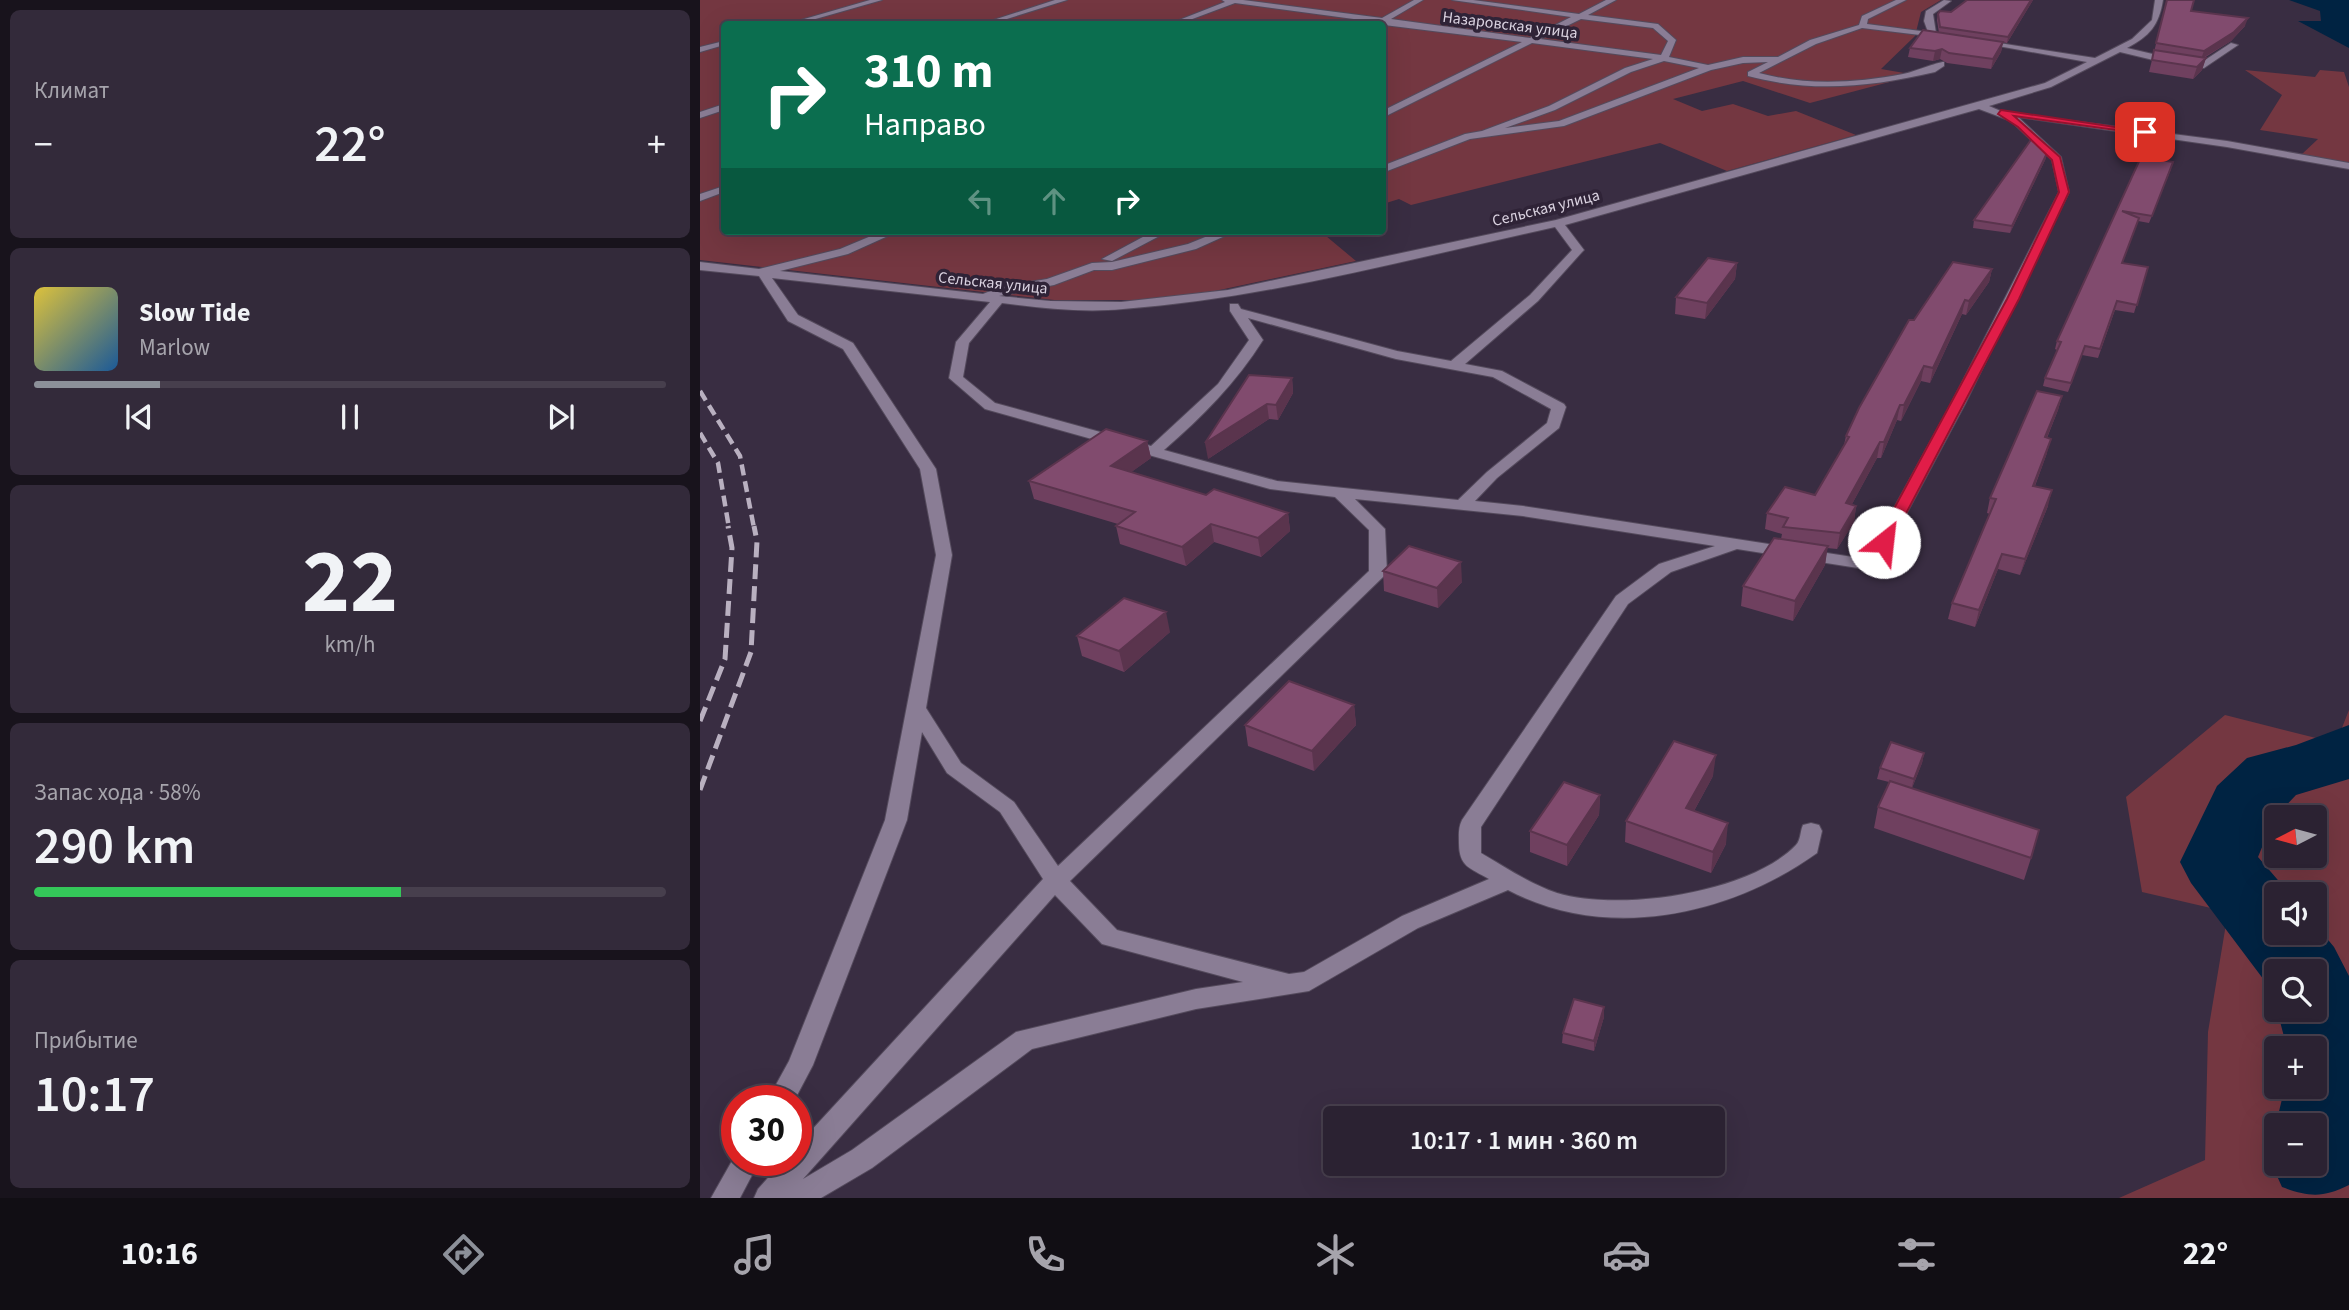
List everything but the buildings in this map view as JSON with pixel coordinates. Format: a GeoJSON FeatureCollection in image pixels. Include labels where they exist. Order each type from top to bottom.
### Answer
{"type":"FeatureCollection","features":[{"type":"Feature","properties":{"kind":"street"},"geometry":{"type":"LineString","coordinates":[[802,21],[878,0]]}},
{"type":"Feature","properties":{"kind":"street"},"geometry":{"type":"LineString","coordinates":[[995,21],[1063,0]]}},
{"type":"Feature","properties":{"kind":"street","name":"Назаровская улица"},"geometry":{"type":"LineString","coordinates":[[1226,0],[1360,21]]}},
{"type":"Feature","properties":{"kind":"street"},"geometry":{"type":"LineString","coordinates":[[1383,21],[1419,0]]}},
{"type":"Feature","properties":{"kind":"street"},"geometry":{"type":"LineString","coordinates":[[1386,169],[1552,108],[1628,70],[1664,58],[1672,40],[1655,26],[1456,0]]}},
{"type":"Feature","properties":{"kind":"street"},"geometry":{"type":"LineString","coordinates":[[1386,114],[1612,0]]}},
{"type":"Feature","properties":{"kind":"street"},"geometry":{"type":"LineString","coordinates":[[1862,26],[1866,18],[1902,0]]}},
{"type":"Feature","properties":{"kind":"street","name":"Сельская улица"},"geometry":{"type":"LineString","coordinates":[[700,266],[998,300],[1121,306],[1228,294],[1558,223],[2048,85],[2120,49],[2156,21],[2159,0]]}},
{"type":"Feature","properties":{"kind":"street"},"geometry":{"type":"LineString","coordinates":[[1181,21],[1237,1]]}},
{"type":"Feature","properties":{"kind":"street"},"geometry":{"type":"LineString","coordinates":[[1933,36],[1928,20],[1929,13],[1947,1]]}},
{"type":"Feature","properties":{"kind":"street","name":"Назаровская улица"},"geometry":{"type":"LineString","coordinates":[[1386,25],[1664,58],[1708,68]]}},
{"type":"Feature","properties":{"kind":"street"},"geometry":{"type":"LineString","coordinates":[[1941,64],[1932,70],[1858,86],[1794,85],[1751,75],[1777,59],[1862,26],[1952,37]]}},
{"type":"Feature","properties":{"kind":"street"},"geometry":{"type":"LineString","coordinates":[[1965,39],[2098,61]]}},
{"type":"Feature","properties":{"kind":"street"},"geometry":{"type":"LineString","coordinates":[[700,50],[721,44]]}},
{"type":"Feature","properties":{"kind":"street"},"geometry":{"type":"LineString","coordinates":[[2120,49],[2174,62],[2204,65],[2234,45]]}},
{"type":"Feature","properties":{"kind":"street"},"geometry":{"type":"LineString","coordinates":[[1486,132],[1561,124],[1708,68],[1743,60],[1777,59]]}},
{"type":"Feature","properties":{"kind":"street"},"geometry":{"type":"LineString","coordinates":[[1980,106],[2001,112],[2227,144],[2349,166]]}},
{"type":"Feature","properties":{"kind":"street"},"geometry":{"type":"LineString","coordinates":[[700,115],[721,108]]}},
{"type":"Feature","properties":{"kind":"street"},"geometry":{"type":"LineString","coordinates":[[998,300],[963,342],[956,378],[990,406],[1276,486],[1523,511],[1871,565],[1995,334],[2064,192],[2057,159],[2021,125],[2001,112]]}},
{"type":"Feature","properties":{"kind":"street"},"geometry":{"type":"LineString","coordinates":[[700,198],[721,190]]}},
{"type":"Feature","properties":{"kind":"street"},"geometry":{"type":"LineString","coordinates":[[1454,366],[1534,298],[1578,250],[1558,223]]}},
{"type":"Feature","properties":{"kind":"street"},"geometry":{"type":"LineString","coordinates":[[789,1085],[800,1065],[896,820],[944,555],[928,469],[848,346],[793,318],[762,272],[844,252],[884,235]]}},
{"type":"Feature","properties":{"kind":"street"},"geometry":{"type":"LineString","coordinates":[[981,299],[1000,291],[1050,282],[1092,267],[1155,235]]}},
{"type":"Feature","properties":{"kind":"street"},"geometry":{"type":"LineString","coordinates":[[1092,267],[1112,266],[1192,247],[1220,235]]}},
{"type":"Feature","properties":{"kind":"street"},"geometry":{"type":"LineString","coordinates":[[1153,452],[1194,417],[1245,359],[1255,340],[1228,294]]}},
{"type":"Feature","properties":{"kind":"street"},"geometry":{"type":"LineString","coordinates":[[1236,311],[1396,355],[1497,374],[1559,407],[1554,425],[1492,475],[1462,505]]}},
{"type":"Feature","properties":{"kind":"street"},"geometry":{"type":"LineString","coordinates":[[768,1198],[1056,881],[1378,572],[1377,529],[1339,493]]}},
{"type":"Feature","properties":{"kind":"street"},"geometry":{"type":"LineString","coordinates":[[1736,544],[1665,568],[1622,600],[1470,826],[1470,857],[1509,880],[1564,904],[1643,910],[1715,894],[1770,873],[1809,847],[1811,831]]}},
{"type":"Feature","properties":{"kind":"street"},"geometry":{"type":"LineString","coordinates":[[915,706],[954,768],[1007,807],[1056,881],[1110,937],[1289,984]]}},
{"type":"Feature","properties":{"kind":"street"},"geometry":{"type":"LineString","coordinates":[[796,1198],[862,1159],[1025,1040],[1196,999],[1309,981],[1410,922],[1509,880]]}},
{"type":"Feature","properties":{"kind":"street"},"geometry":{"type":"LineString","coordinates":[[725,1198],[738,1176]]}},
{"type":"Feature","properties":{"kind":"shaded area"},"geometry":{"type":"Polygon","coordinates":[[[700,0],[1941,0],[1921,12],[1915,36],[1881,69],[1916,75],[1810,103],[1743,81],[1673,99],[1702,111],[1733,104],[1768,116],[1796,111],[1856,135],[1727,171],[1660,143],[1411,205],[1399,199],[1386,203],[1386,21],[721,21],[721,235],[1325,235],[1356,261],[1215,291],[1139,300],[1054,300],[700,260],[700,0]]]}},
{"type":"Feature","properties":{"kind":"shaded area"},"geometry":{"type":"Polygon","coordinates":[[[2245,70],[2315,77],[2320,70],[2344,72],[2349,87],[2349,163],[2301,155],[2318,139],[2260,130],[2282,95],[2245,70]]]}},
{"type":"Feature","properties":{"kind":"shaded area"},"geometry":{"type":"Polygon","coordinates":[[[2349,710],[2349,1198],[2119,1198],[2205,1160],[2208,1032],[2228,912],[2142,892],[2126,797],[2225,715],[2336,743],[2349,710]]]}},
{"type":"Feature","properties":{"kind":"water"},"geometry":{"type":"Polygon","coordinates":[[[2289,0],[2349,0],[2349,48],[2298,21],[2321,21],[2320,11],[2289,0]]]}},
{"type":"Feature","properties":{"kind":"waterway"},"geometry":{"type":"LineString","coordinates":[[2295,959],[2218,862],[2243,805],[2272,776],[2316,765],[2349,749]]}},
{"type":"Feature","properties":{"kind":"waterway"},"geometry":{"type":"LineString","coordinates":[[2323,1022],[2335,1064],[2324,1113]]}},
{"type":"Feature","properties":{"kind":"railway"},"geometry":{"type":"LineString","coordinates":[[700,391],[740,456],[754,528]]}},
{"type":"Feature","properties":{"kind":"railway"},"geometry":{"type":"LineString","coordinates":[[700,433],[718,463],[729,528]]}},
{"type":"Feature","properties":{"kind":"railway"},"geometry":{"type":"LineString","coordinates":[[700,721],[725,659],[732,548],[728,526]]}},
{"type":"Feature","properties":{"kind":"railway"},"geometry":{"type":"LineString","coordinates":[[700,790],[751,652],[757,541],[754,526]]}},
{"type":"Feature","properties":{"kind":"route"},"geometry":{"type":"LineString","coordinates":[[1884,542],[2013,299],[2064,192],[2057,159],[2021,125],[2001,112],[2145,132]]}}]}
